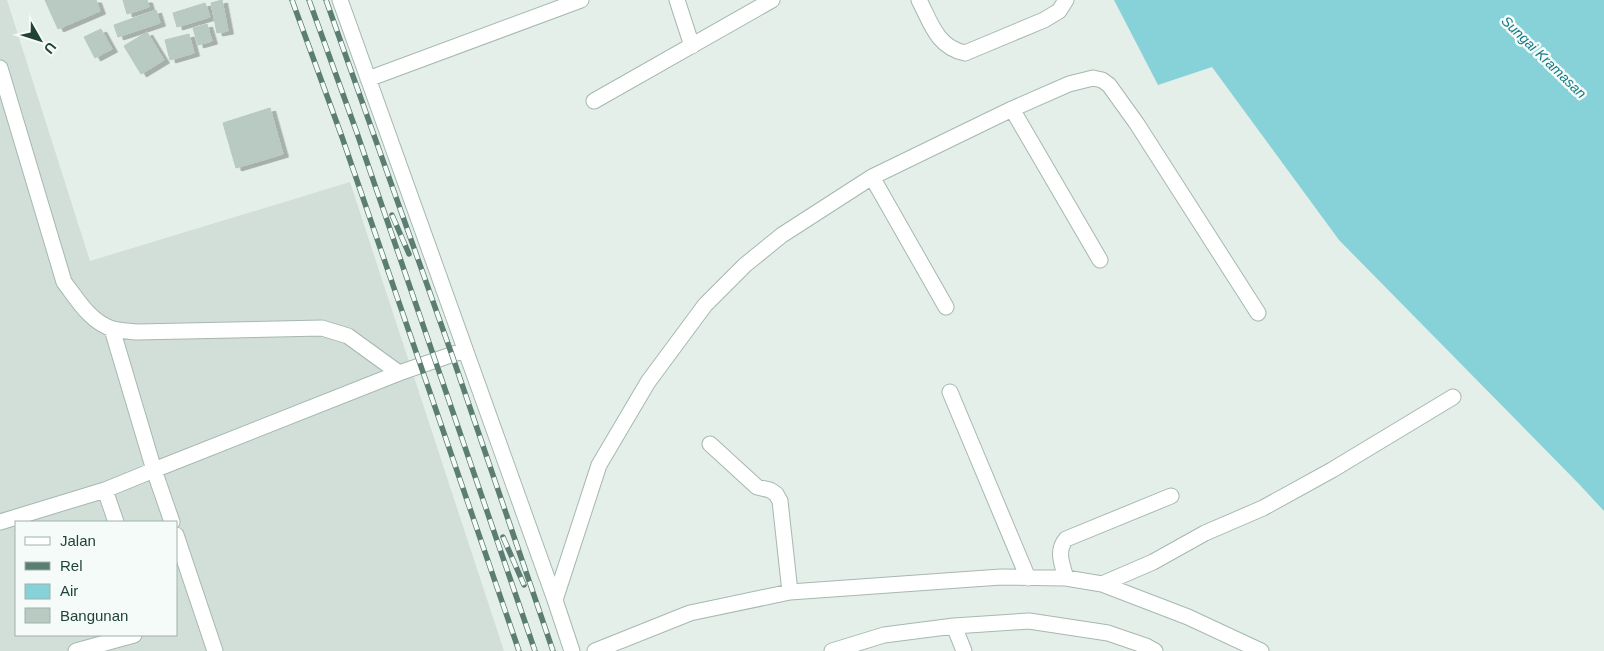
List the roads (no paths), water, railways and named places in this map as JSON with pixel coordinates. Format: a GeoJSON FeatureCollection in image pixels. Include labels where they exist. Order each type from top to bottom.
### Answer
{"type":"FeatureCollection","features":[{"type":"Feature","properties":{"kind":"street"},"geometry":{"type":"LineString","coordinates":[[340,0],[572,651]]}},
{"type":"Feature","properties":{"kind":"street"},"geometry":{"type":"LineString","coordinates":[[368,79],[582,0]]}},
{"type":"Feature","properties":{"kind":"street"},"geometry":{"type":"LineString","coordinates":[[677,0],[692,46]]}},
{"type":"Feature","properties":{"kind":"street"},"geometry":{"type":"LineString","coordinates":[[594,102],[772,0]]}},
{"type":"Feature","properties":{"kind":"street"},"geometry":{"type":"LineString","coordinates":[[919,0],[944,43],[954,50],[965,52],[1044,20],[1059,12],[1066,0]]}},
{"type":"Feature","properties":{"kind":"street"},"geometry":{"type":"LineString","coordinates":[[0,68],[64,282],[83,308],[100,322],[112,329],[138,332],[322,328],[348,336],[399,373]]}},
{"type":"Feature","properties":{"kind":"street"},"geometry":{"type":"LineString","coordinates":[[555,600],[599,465],[648,382],[705,305],[745,265],[782,236],[872,177],[1012,109],[1069,84],[1093,78],[1102,80],[1109,85],[1137,124],[1258,313]]}},
{"type":"Feature","properties":{"kind":"street"},"geometry":{"type":"LineString","coordinates":[[1012,109],[1100,260]]}},
{"type":"Feature","properties":{"kind":"street"},"geometry":{"type":"LineString","coordinates":[[872,177],[946,307]]}},
{"type":"Feature","properties":{"kind":"street"},"geometry":{"type":"LineString","coordinates":[[112,329],[154,470],[172,521]]}},
{"type":"Feature","properties":{"kind":"street"},"geometry":{"type":"LineString","coordinates":[[0,522],[105,490],[399,373],[465,350]]}},
{"type":"Feature","properties":{"kind":"street"},"geometry":{"type":"LineString","coordinates":[[950,392],[1028,578]]}},
{"type":"Feature","properties":{"kind":"street"},"geometry":{"type":"LineString","coordinates":[[1102,584],[1153,562],[1205,533],[1263,508],[1332,470],[1453,398]]}},
{"type":"Feature","properties":{"kind":"street"},"geometry":{"type":"LineString","coordinates":[[710,444],[757,487],[770,490],[776,494],[780,501],[790,592]]}},
{"type":"Feature","properties":{"kind":"street"},"geometry":{"type":"LineString","coordinates":[[105,490],[116,521]]}},
{"type":"Feature","properties":{"kind":"street"},"geometry":{"type":"LineString","coordinates":[[1066,578],[1061,561],[1061,545],[1066,539],[1171,496]]}},
{"type":"Feature","properties":{"kind":"street"},"geometry":{"type":"LineString","coordinates":[[178,542],[215,651]]}},
{"type":"Feature","properties":{"kind":"street"},"geometry":{"type":"LineString","coordinates":[[595,651],[690,612],[790,592],[1001,577],[1066,578],[1102,584],[1188,617],[1261,651]]}},
{"type":"Feature","properties":{"kind":"street"},"geometry":{"type":"LineString","coordinates":[[832,651],[884,635],[954,626],[1029,621],[1108,633],[1146,646],[1154,651]]}},
{"type":"Feature","properties":{"kind":"street"},"geometry":{"type":"LineString","coordinates":[[954,626],[964,651]]}},
{"type":"Feature","properties":{"kind":"street"},"geometry":{"type":"LineString","coordinates":[[76,651],[133,636]]}},
{"type":"Feature","properties":{"kind":"water","name":"Sungai Kramasan"},"geometry":{"type":"Polygon","coordinates":[[[1114,0],[1604,0],[1604,511],[1339,240],[1212,67],[1158,85],[1114,0]]]}},
{"type":"Feature","properties":{"kind":"railway"},"geometry":{"type":"LineString","coordinates":[[292,0],[342,137],[519,651]]}},
{"type":"Feature","properties":{"kind":"railway"},"geometry":{"type":"LineString","coordinates":[[309,0],[357,133],[535,651]]}},
{"type":"Feature","properties":{"kind":"railway"},"geometry":{"type":"LineString","coordinates":[[326,0],[452,355],[553,651]]}},
{"type":"Feature","properties":{"kind":"railway"},"geometry":{"type":"LineString","coordinates":[[392,215],[409,254]]}},
{"type":"Feature","properties":{"kind":"railway"},"geometry":{"type":"LineString","coordinates":[[503,537],[524,585]]}}]}
